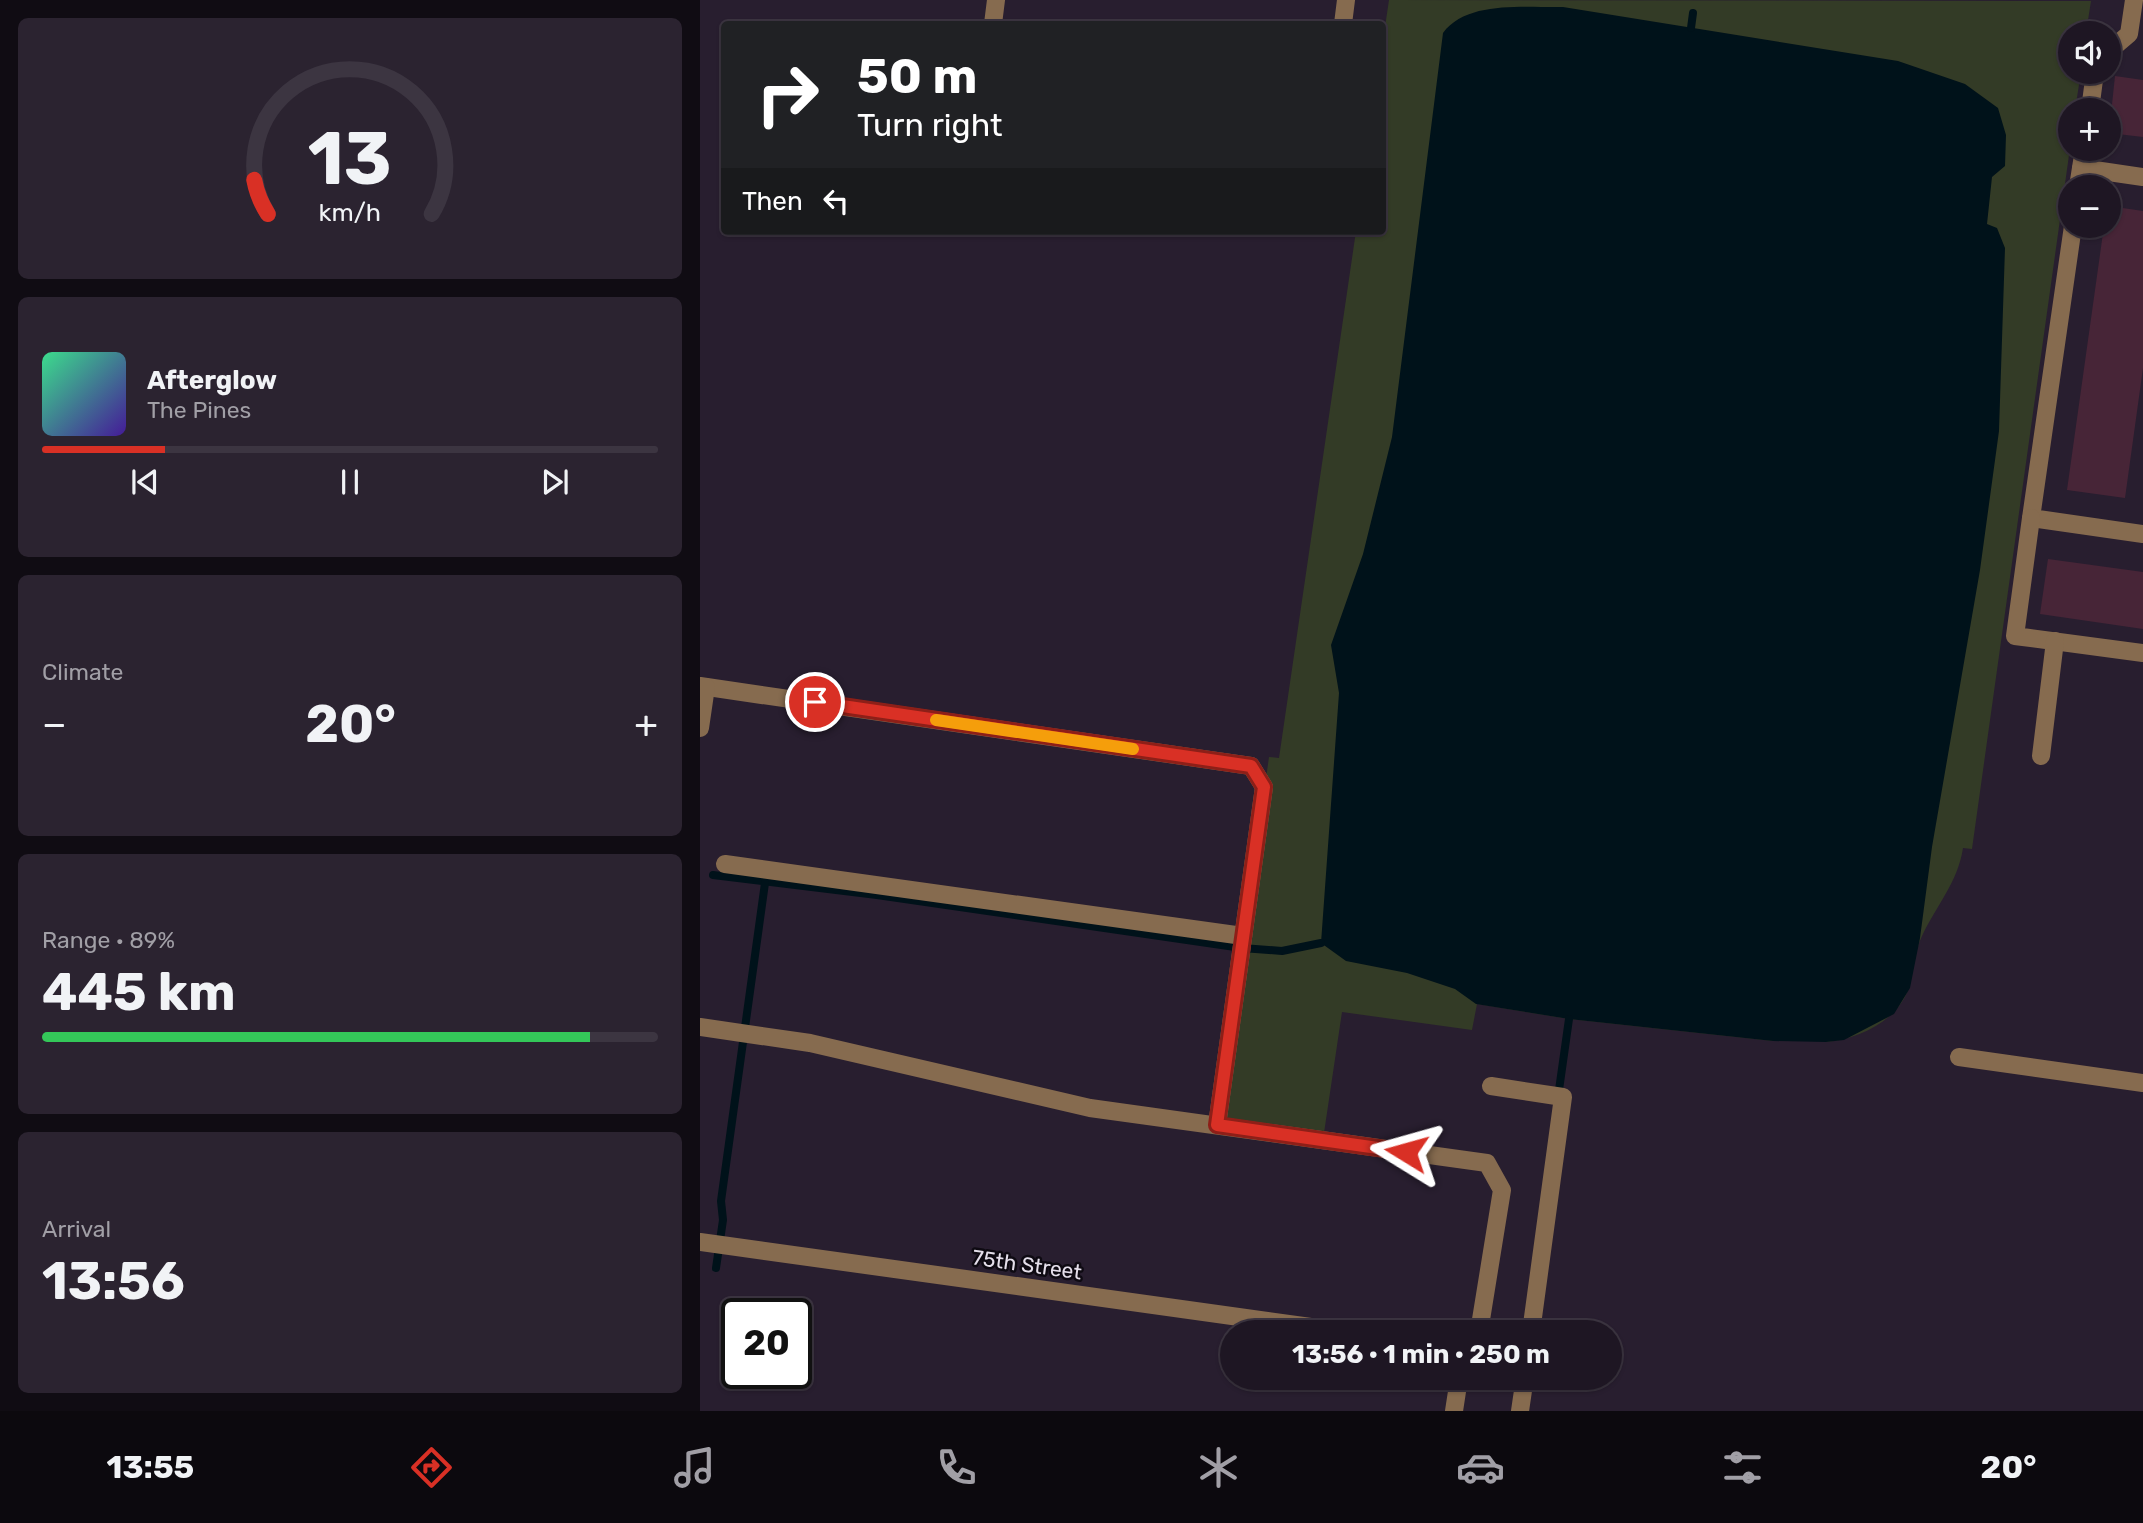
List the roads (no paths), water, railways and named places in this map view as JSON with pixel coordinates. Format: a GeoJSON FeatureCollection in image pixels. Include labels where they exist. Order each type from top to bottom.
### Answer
{"type":"FeatureCollection","features":[{"type":"Feature","properties":{"kind":"street"},"geometry":{"type":"LineString","coordinates":[[993,21],[996,0]]}},
{"type":"Feature","properties":{"kind":"street"},"geometry":{"type":"LineString","coordinates":[[1343,21],[1346,0]]}},
{"type":"Feature","properties":{"kind":"street"},"geometry":{"type":"LineString","coordinates":[[2134,0],[2136,35]]}},
{"type":"Feature","properties":{"kind":"street"},"geometry":{"type":"LineString","coordinates":[[2080,175],[2082,161]]}},
{"type":"Feature","properties":{"kind":"street"},"geometry":{"type":"LineString","coordinates":[[2081,168],[2143,177]]}},
{"type":"Feature","properties":{"kind":"street"},"geometry":{"type":"LineString","coordinates":[[2071,238],[2015,636],[2143,653]]}},
{"type":"Feature","properties":{"kind":"street"},"geometry":{"type":"LineString","coordinates":[[2031,517],[2143,534]]}},
{"type":"Feature","properties":{"kind":"street"},"geometry":{"type":"LineString","coordinates":[[2041,756],[2055,641]]}},
{"type":"Feature","properties":{"kind":"street"},"geometry":{"type":"LineString","coordinates":[[700,728],[703,686],[1251,766],[1264,787],[1217,1125]]}},
{"type":"Feature","properties":{"kind":"street"},"geometry":{"type":"LineString","coordinates":[[725,864],[1243,936]]}},
{"type":"Feature","properties":{"kind":"street"},"geometry":{"type":"LineString","coordinates":[[700,1027],[810,1042],[1090,1108],[1487,1163],[1502,1190],[1481,1320]]}},
{"type":"Feature","properties":{"kind":"street"},"geometry":{"type":"LineString","coordinates":[[1959,1057],[2143,1083]]}},
{"type":"Feature","properties":{"kind":"street"},"geometry":{"type":"LineString","coordinates":[[1491,1086],[1563,1097],[1533,1320]]}},
{"type":"Feature","properties":{"kind":"street","name":"75th Street"},"geometry":{"type":"LineString","coordinates":[[700,1242],[1261,1320]]}},
{"type":"Feature","properties":{"kind":"street"},"geometry":{"type":"LineString","coordinates":[[1454,1411],[1458,1390]]}},
{"type":"Feature","properties":{"kind":"street"},"geometry":{"type":"LineString","coordinates":[[1520,1411],[1523,1390]]}},
{"type":"Feature","properties":{"kind":"waterway"},"geometry":{"type":"LineString","coordinates":[[1691,28],[1693,13]]}},
{"type":"Feature","properties":{"kind":"waterway"},"geometry":{"type":"LineString","coordinates":[[713,875],[877,895],[1242,948],[1282,951],[1321,943]]}},
{"type":"Feature","properties":{"kind":"waterway"},"geometry":{"type":"LineString","coordinates":[[716,1268],[723,1220],[721,1201],[765,883]]}},
{"type":"Feature","properties":{"kind":"waterway"},"geometry":{"type":"LineString","coordinates":[[1558,1097],[1569,1019]]}}]}
